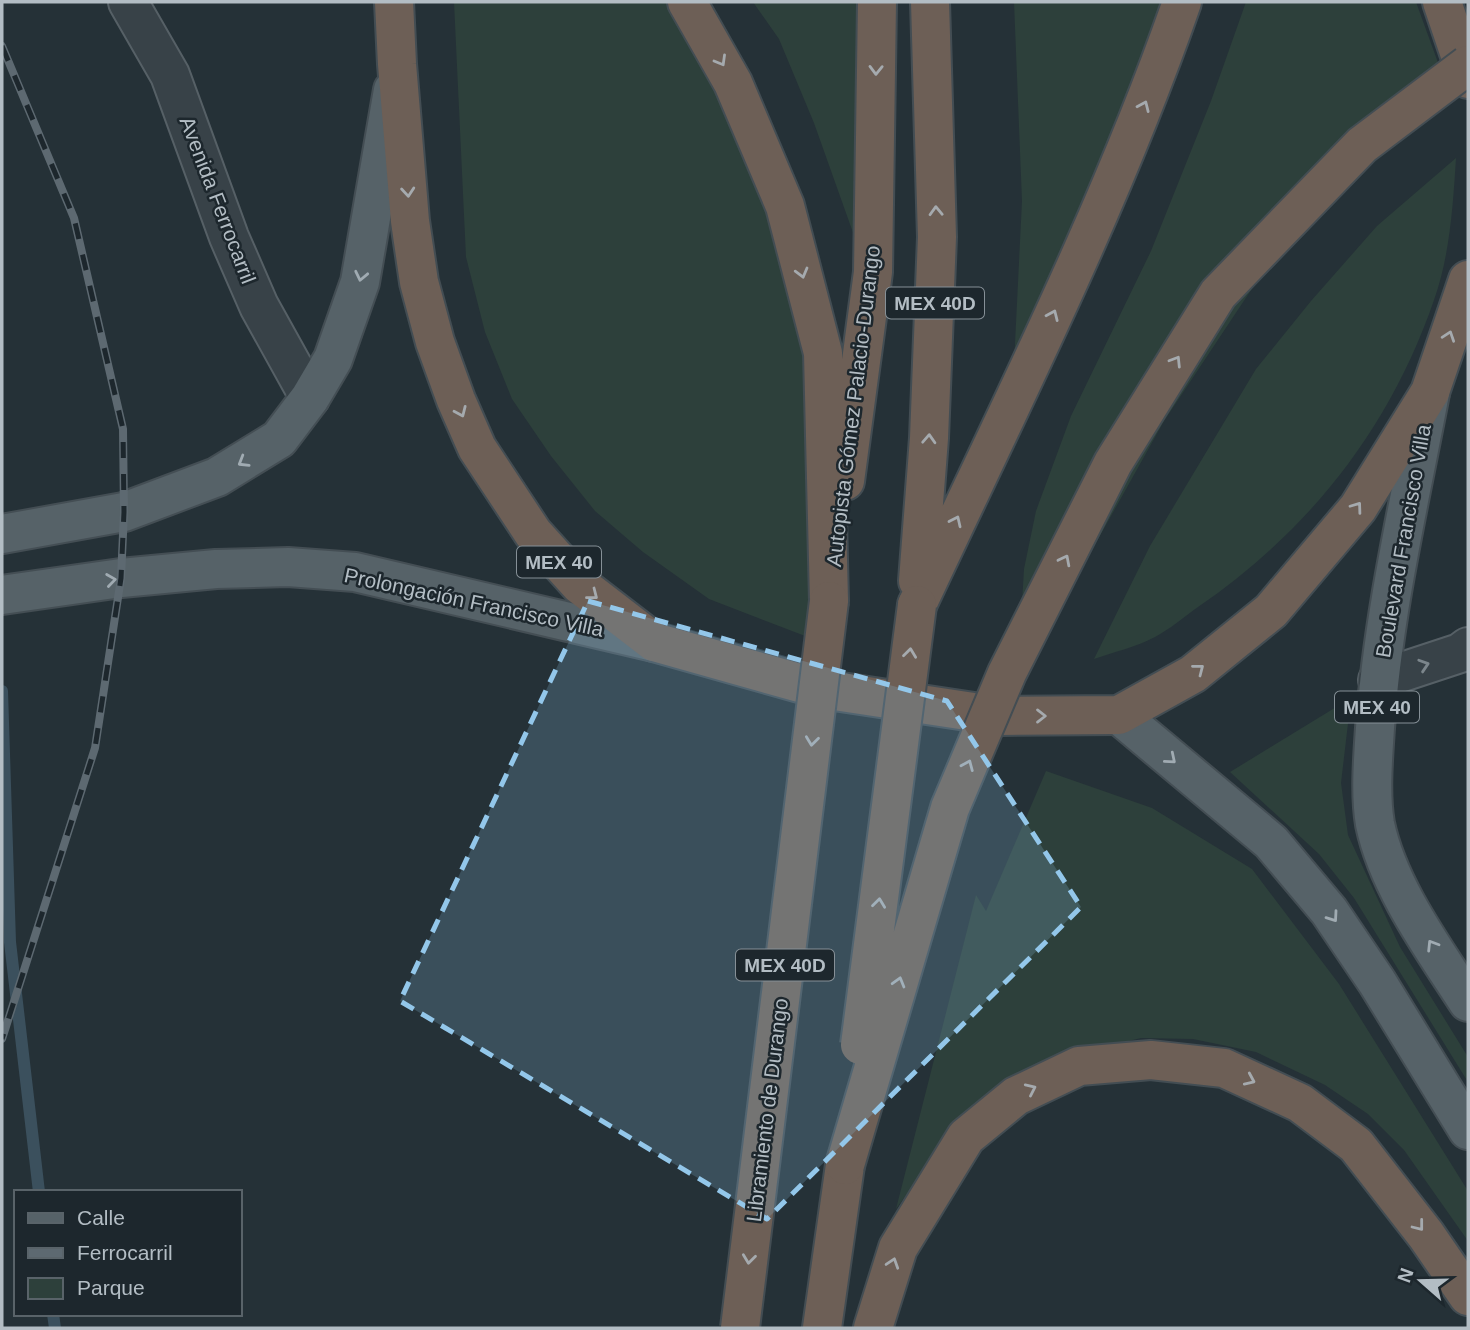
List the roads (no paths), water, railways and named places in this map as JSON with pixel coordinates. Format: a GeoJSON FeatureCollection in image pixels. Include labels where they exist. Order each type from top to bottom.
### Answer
{"type":"FeatureCollection","features":[{"type":"Feature","properties":{"kind":"highway","name":"MEX 40"},"geometry":{"type":"LineString","coordinates":[[394,2],[410,221],[419,282],[435,342],[456,400],[477,448],[533,533],[580,585],[654,642],[821,689],[1000,716],[1119,715],[1193,674],[1270,611],[1358,508],[1430,392]]}},
{"type":"Feature","properties":{"kind":"highway"},"geometry":{"type":"LineString","coordinates":[[687,2],[733,83],[785,206],[823,353],[830,601]]}},
{"type":"Feature","properties":{"kind":"highway","name":"Autopista Gómez Palacio-Durango"},"geometry":{"type":"LineString","coordinates":[[830,601],[873,272],[877,2]]}},
{"type":"Feature","properties":{"kind":"highway","name":"MEX 40D"},"geometry":{"type":"LineString","coordinates":[[824,1316],[917,604],[929,438],[937,237],[930,2]]}},
{"type":"Feature","properties":{"kind":"highway"},"geometry":{"type":"LineString","coordinates":[[917,604],[1055,309],[1152,88],[1182,2]]}},
{"type":"Feature","properties":{"kind":"highway"},"geometry":{"type":"LineString","coordinates":[[1442,2],[1468,79]]}},
{"type":"Feature","properties":{"kind":"highway"},"geometry":{"type":"LineString","coordinates":[[845,1165],[950,808],[1007,673],[1113,464],[1218,294],[1362,145],[1468,65]]}},
{"type":"Feature","properties":{"kind":"highway"},"geometry":{"type":"LineString","coordinates":[[1430,392],[1468,280]]}},
{"type":"Feature","properties":{"kind":"highway","name":"Libramiento de Durango"},"geometry":{"type":"LineString","coordinates":[[740,1328],[830,601]]}},
{"type":"Feature","properties":{"kind":"highway"},"geometry":{"type":"LineString","coordinates":[[873,1328],[898,1248],[966,1136],[1016,1096],[1079,1066],[1151,1060],[1224,1069],[1300,1103],[1338,1131],[1356,1145],[1426,1235],[1468,1296]]}},
{"type":"Feature","properties":{"kind":"main road","name":"MEX 40"},"geometry":{"type":"LineString","coordinates":[[15,533],[124,512],[217,477],[279,439],[310,398],[333,359],[360,282],[397,64]]}},
{"type":"Feature","properties":{"kind":"main road","name":"Boulevard Francisco Villa"},"geometry":{"type":"LineString","coordinates":[[1430,392],[1378,680],[1373,763],[1375,823],[1390,869],[1416,920],[1468,1002]]}},
{"type":"Feature","properties":{"kind":"main road","name":"Prolongación Francisco Villa"},"geometry":{"type":"LineString","coordinates":[[2,595],[216,569],[288,567],[355,572],[654,642]]}},
{"type":"Feature","properties":{"kind":"main road"},"geometry":{"type":"LineString","coordinates":[[1119,715],[1271,842],[1321,901],[1377,982],[1468,1130]]}},
{"type":"Feature","properties":{"kind":"street","name":"Avenida Ferrocarril"},"geometry":{"type":"LineString","coordinates":[[128,2],[170,75],[229,237],[259,306],[310,398]]}},
{"type":"Feature","properties":{"kind":"street"},"geometry":{"type":"LineString","coordinates":[[1378,680],[1465,653]]}},
{"type":"Feature","properties":{"kind":"waterway"},"geometry":{"type":"LineString","coordinates":[[2,691],[10,942],[39,1190]]}},
{"type":"Feature","properties":{"kind":"waterway"},"geometry":{"type":"LineString","coordinates":[[53,1316],[55,1328]]}},
{"type":"Feature","properties":{"kind":"railway"},"geometry":{"type":"LineString","coordinates":[[2,46],[74,218],[123,429],[124,512],[121,578],[95,748],[2,1039]]}}]}
